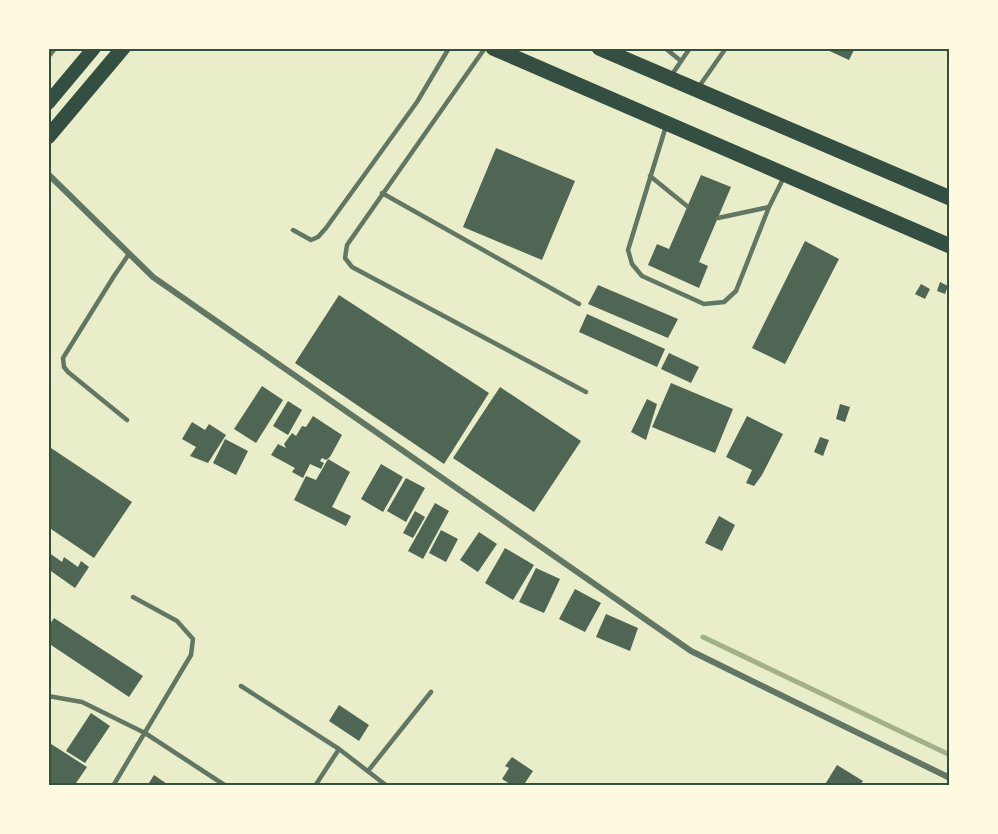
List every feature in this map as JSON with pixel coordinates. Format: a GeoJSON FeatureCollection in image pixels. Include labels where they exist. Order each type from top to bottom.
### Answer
{"type":"FeatureCollection","features":[{"type":"Feature","properties":{"kind":"highway"},"geometry":{"type":"LineString","coordinates":[[48,137],[123,48]]}},
{"type":"Feature","properties":{"kind":"highway"},"geometry":{"type":"LineString","coordinates":[[493,48],[950,246]]}},
{"type":"Feature","properties":{"kind":"highway"},"geometry":{"type":"LineString","coordinates":[[599,48],[950,198]]}},
{"type":"Feature","properties":{"kind":"main road"},"geometry":{"type":"LineString","coordinates":[[48,103],[94,48]]}},
{"type":"Feature","properties":{"kind":"street"},"geometry":{"type":"LineString","coordinates":[[48,53],[52,48]]}},
{"type":"Feature","properties":{"kind":"street"},"geometry":{"type":"LineString","coordinates":[[48,174],[153,276],[690,651],[950,778]]}},
{"type":"Feature","properties":{"kind":"lane"},"geometry":{"type":"LineString","coordinates":[[293,230],[311,240],[318,237],[326,228],[417,102],[449,48]]}},
{"type":"Feature","properties":{"kind":"lane"},"geometry":{"type":"LineString","coordinates":[[485,48],[347,245],[345,258],[352,267],[586,392]]}},
{"type":"Feature","properties":{"kind":"lane"},"geometry":{"type":"LineString","coordinates":[[665,48],[681,61]]}},
{"type":"Feature","properties":{"kind":"lane"},"geometry":{"type":"LineString","coordinates":[[670,79],[690,48]]}},
{"type":"Feature","properties":{"kind":"lane"},"geometry":{"type":"LineString","coordinates":[[697,90],[726,48]]}},
{"type":"Feature","properties":{"kind":"lane"},"geometry":{"type":"LineString","coordinates":[[666,123],[628,250],[632,264],[642,276],[704,304],[724,302],[736,291],[769,207],[785,175]]}},
{"type":"Feature","properties":{"kind":"lane"},"geometry":{"type":"LineString","coordinates":[[650,176],[687,206]]}},
{"type":"Feature","properties":{"kind":"lane"},"geometry":{"type":"LineString","coordinates":[[382,193],[579,304]]}},
{"type":"Feature","properties":{"kind":"lane"},"geometry":{"type":"LineString","coordinates":[[718,218],[769,207]]}},
{"type":"Feature","properties":{"kind":"lane"},"geometry":{"type":"LineString","coordinates":[[128,420],[69,372],[64,367],[63,358],[129,254]]}},
{"type":"Feature","properties":{"kind":"lane"},"geometry":{"type":"LineString","coordinates":[[113,786],[191,655],[193,639],[177,621],[134,597]]}},
{"type":"Feature","properties":{"kind":"lane"},"geometry":{"type":"LineString","coordinates":[[242,686],[339,748],[387,786]]}},
{"type":"Feature","properties":{"kind":"lane"},"geometry":{"type":"LineString","coordinates":[[368,771],[431,692]]}},
{"type":"Feature","properties":{"kind":"lane"},"geometry":{"type":"LineString","coordinates":[[48,696],[82,702],[145,733],[226,786]]}},
{"type":"Feature","properties":{"kind":"lane"},"geometry":{"type":"LineString","coordinates":[[315,786],[339,748]]}},
{"type":"Feature","properties":{"kind":"building"},"geometry":{"type":"Polygon","coordinates":[[[823,48],[855,48],[849,60],[823,48]]]}},
{"type":"Feature","properties":{"kind":"building"},"geometry":{"type":"Polygon","coordinates":[[[496,148],[575,181],[542,260],[463,227],[496,148]]]}},
{"type":"Feature","properties":{"kind":"building"},"geometry":{"type":"Polygon","coordinates":[[[701,175],[731,187],[699,262],[708,266],[699,288],[648,265],[657,244],[669,249],[701,175]]]}},
{"type":"Feature","properties":{"kind":"building"},"geometry":{"type":"Polygon","coordinates":[[[805,241],[839,259],[785,364],[752,348],[805,241]]]}},
{"type":"Feature","properties":{"kind":"building"},"geometry":{"type":"Polygon","coordinates":[[[940,282],[948,286],[945,294],[937,291],[940,282]]]}},
{"type":"Feature","properties":{"kind":"building"},"geometry":{"type":"Polygon","coordinates":[[[921,284],[930,289],[925,299],[915,294],[921,284]]]}},
{"type":"Feature","properties":{"kind":"building"},"geometry":{"type":"Polygon","coordinates":[[[598,285],[678,319],[668,338],[588,304],[598,285]]]}},
{"type":"Feature","properties":{"kind":"building"},"geometry":{"type":"Polygon","coordinates":[[[339,295],[489,393],[444,464],[295,363],[339,295]]]}},
{"type":"Feature","properties":{"kind":"building"},"geometry":{"type":"Polygon","coordinates":[[[587,314],[665,349],[657,367],[579,332],[587,314]]]}},
{"type":"Feature","properties":{"kind":"building"},"geometry":{"type":"Polygon","coordinates":[[[669,353],[699,367],[691,383],[661,369],[669,353]]]}},
{"type":"Feature","properties":{"kind":"building"},"geometry":{"type":"Polygon","coordinates":[[[671,383],[733,409],[715,453],[652,427],[671,383]]]}},
{"type":"Feature","properties":{"kind":"building"},"geometry":{"type":"Polygon","coordinates":[[[262,386],[283,400],[256,443],[234,429],[262,386]]]}},
{"type":"Feature","properties":{"kind":"building"},"geometry":{"type":"Polygon","coordinates":[[[500,387],[581,441],[534,512],[453,458],[500,387]]]}},
{"type":"Feature","properties":{"kind":"building"},"geometry":{"type":"Polygon","coordinates":[[[647,399],[657,404],[646,440],[631,432],[647,399]]]}},
{"type":"Feature","properties":{"kind":"building"},"geometry":{"type":"Polygon","coordinates":[[[288,401],[302,410],[288,435],[273,426],[288,401]]]}},
{"type":"Feature","properties":{"kind":"building"},"geometry":{"type":"Polygon","coordinates":[[[840,404],[850,407],[845,422],[836,419],[840,404]]]}},
{"type":"Feature","properties":{"kind":"building"},"geometry":{"type":"Polygon","coordinates":[[[313,416],[342,435],[330,457],[326,460],[322,458],[320,461],[324,463],[321,469],[310,464],[303,478],[292,472],[295,468],[271,455],[278,444],[286,448],[284,444],[292,433],[296,436],[302,426],[306,427],[313,416]]]}},
{"type":"Feature","properties":{"kind":"building"},"geometry":{"type":"Polygon","coordinates":[[[747,416],[783,434],[754,486],[746,483],[752,470],[726,457],[747,416]]]}},
{"type":"Feature","properties":{"kind":"building"},"geometry":{"type":"Polygon","coordinates":[[[192,422],[205,430],[209,424],[226,435],[208,463],[190,456],[196,447],[182,439],[192,422]]]}},
{"type":"Feature","properties":{"kind":"building"},"geometry":{"type":"Polygon","coordinates":[[[820,437],[829,440],[823,456],[814,452],[820,437]]]}},
{"type":"Feature","properties":{"kind":"building"},"geometry":{"type":"Polygon","coordinates":[[[225,439],[248,451],[236,475],[213,463],[225,439]]]}},
{"type":"Feature","properties":{"kind":"building"},"geometry":{"type":"Polygon","coordinates":[[[48,446],[132,502],[94,558],[48,527],[48,446]]]}},
{"type":"Feature","properties":{"kind":"building"},"geometry":{"type":"Polygon","coordinates":[[[328,459],[350,472],[332,507],[351,516],[346,526],[294,500],[306,476],[316,480],[328,459]]]}},
{"type":"Feature","properties":{"kind":"building"},"geometry":{"type":"Polygon","coordinates":[[[381,464],[403,477],[383,512],[361,499],[381,464]]]}},
{"type":"Feature","properties":{"kind":"building"},"geometry":{"type":"Polygon","coordinates":[[[406,478],[425,488],[406,522],[387,511],[406,478]]]}},
{"type":"Feature","properties":{"kind":"building"},"geometry":{"type":"Polygon","coordinates":[[[435,503],[449,511],[423,559],[408,551],[435,503]]]}},
{"type":"Feature","properties":{"kind":"building"},"geometry":{"type":"Polygon","coordinates":[[[415,511],[425,517],[413,538],[403,533],[415,511]]]}},
{"type":"Feature","properties":{"kind":"building"},"geometry":{"type":"Polygon","coordinates":[[[719,516],[735,525],[722,551],[705,543],[719,516]]]}},
{"type":"Feature","properties":{"kind":"building"},"geometry":{"type":"Polygon","coordinates":[[[441,530],[458,539],[446,562],[429,553],[441,530]]]}},
{"type":"Feature","properties":{"kind":"building"},"geometry":{"type":"Polygon","coordinates":[[[479,532],[497,544],[478,572],[460,560],[479,532]]]}},
{"type":"Feature","properties":{"kind":"building"},"geometry":{"type":"Polygon","coordinates":[[[505,548],[534,565],[513,600],[485,583],[505,548]]]}},
{"type":"Feature","properties":{"kind":"building"},"geometry":{"type":"Polygon","coordinates":[[[48,552],[62,562],[64,557],[78,567],[81,561],[89,567],[75,588],[48,569],[48,552]]]}},
{"type":"Feature","properties":{"kind":"building"},"geometry":{"type":"Polygon","coordinates":[[[536,568],[560,579],[544,613],[519,602],[536,568]]]}},
{"type":"Feature","properties":{"kind":"building"},"geometry":{"type":"Polygon","coordinates":[[[575,589],[601,603],[585,632],[559,619],[575,589]]]}},
{"type":"Feature","properties":{"kind":"building"},"geometry":{"type":"Polygon","coordinates":[[[606,614],[638,628],[630,651],[596,637],[606,614]]]}},
{"type":"Feature","properties":{"kind":"building"},"geometry":{"type":"Polygon","coordinates":[[[54,618],[143,676],[129,697],[48,643],[48,627],[54,618]]]}},
{"type":"Feature","properties":{"kind":"building"},"geometry":{"type":"Polygon","coordinates":[[[339,705],[369,725],[359,741],[329,721],[339,705]]]}},
{"type":"Feature","properties":{"kind":"building"},"geometry":{"type":"Polygon","coordinates":[[[91,713],[110,726],[85,763],[66,751],[91,713]]]}},
{"type":"Feature","properties":{"kind":"building"},"geometry":{"type":"Polygon","coordinates":[[[48,742],[87,767],[74,786],[48,786],[48,742]]]}},
{"type":"Feature","properties":{"kind":"building"},"geometry":{"type":"Polygon","coordinates":[[[512,757],[533,771],[523,786],[513,786],[502,779],[509,768],[505,766],[512,757]]]}},
{"type":"Feature","properties":{"kind":"building"},"geometry":{"type":"Polygon","coordinates":[[[837,765],[863,781],[859,786],[824,786],[837,765]]]}},
{"type":"Feature","properties":{"kind":"building"},"geometry":{"type":"Polygon","coordinates":[[[154,775],[170,786],[147,786],[154,775]]]}},
{"type":"Feature","properties":{"kind":"waterway"},"geometry":{"type":"LineString","coordinates":[[703,637],[950,755]]}}]}
